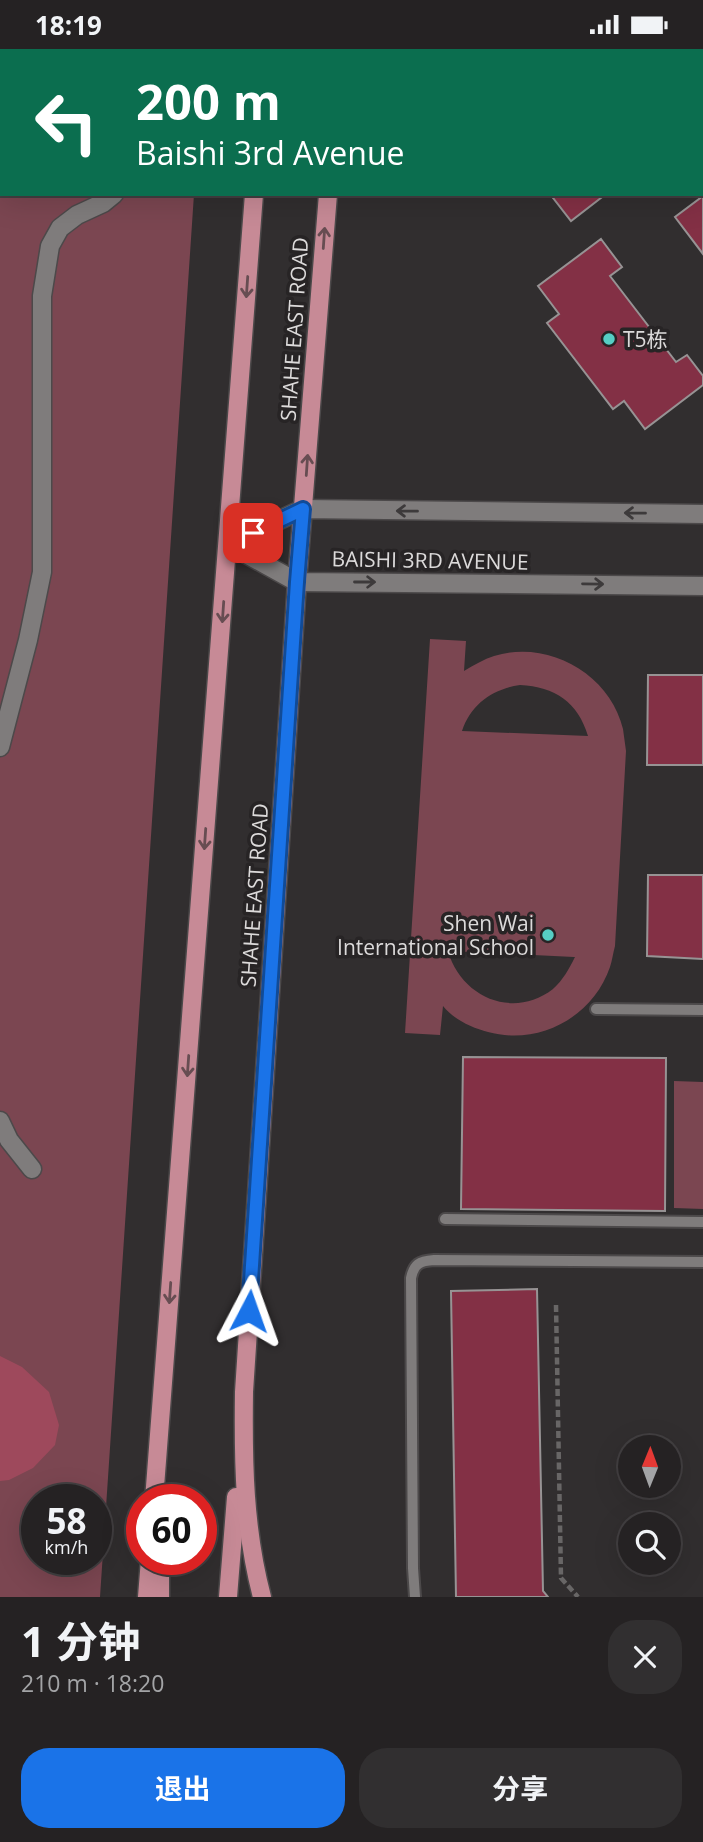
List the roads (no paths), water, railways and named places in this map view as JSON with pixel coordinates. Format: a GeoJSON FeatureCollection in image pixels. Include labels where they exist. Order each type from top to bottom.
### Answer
{"type":"FeatureCollection","features":[{"type":"Feature","properties":{"kind":"main road"},"geometry":{"type":"LineString","coordinates":[[157,1484],[254,196]]}},
{"type":"Feature","properties":{"kind":"main road","name":"SHAHE EAST ROAD"},"geometry":{"type":"LineString","coordinates":[[262,1597],[254,1567],[246,1515],[244,1392],[297,582],[328,196]]}},
{"type":"Feature","properties":{"kind":"main road"},"geometry":{"type":"LineString","coordinates":[[228,1597],[244,1392]]}},
{"type":"Feature","properties":{"kind":"main road"},"geometry":{"type":"LineString","coordinates":[[147,1597],[149,1575]]}},
{"type":"Feature","properties":{"kind":"main road"},"geometry":{"type":"LineString","coordinates":[[160,1575],[160,1597]]}},
{"type":"Feature","properties":{"kind":"street"},"geometry":{"type":"LineString","coordinates":[[0,747],[31,628],[42,572],[42,296],[50,246],[60,228],[112,196]]}},
{"type":"Feature","properties":{"kind":"street"},"geometry":{"type":"LineString","coordinates":[[228,544],[303,509],[703,514]]}},
{"type":"Feature","properties":{"kind":"street","name":"BAISHI 3RD AVENUE"},"geometry":{"type":"LineString","coordinates":[[228,544],[297,582],[703,586]]}},
{"type":"Feature","properties":{"kind":"street"},"geometry":{"type":"LineString","coordinates":[[0,1121],[9,1140],[32,1168]]}},
{"type":"Feature","properties":{"kind":"lane"},"geometry":{"type":"LineString","coordinates":[[596,1009],[703,1010]]}},
{"type":"Feature","properties":{"kind":"lane"},"geometry":{"type":"LineString","coordinates":[[445,1219],[703,1222]]}},
{"type":"Feature","properties":{"kind":"lane"},"geometry":{"type":"LineString","coordinates":[[415,1597],[411,1306],[413,1269],[422,1261],[433,1260],[703,1262]]}},
{"type":"Feature","properties":{"kind":"place","name":"T5栋"},"geometry":{"type":"Point","coordinates":[609,339]}},
{"type":"Feature","properties":{"kind":"place","name":"Shen Wai International School"},"geometry":{"type":"Point","coordinates":[548,935]}}]}
